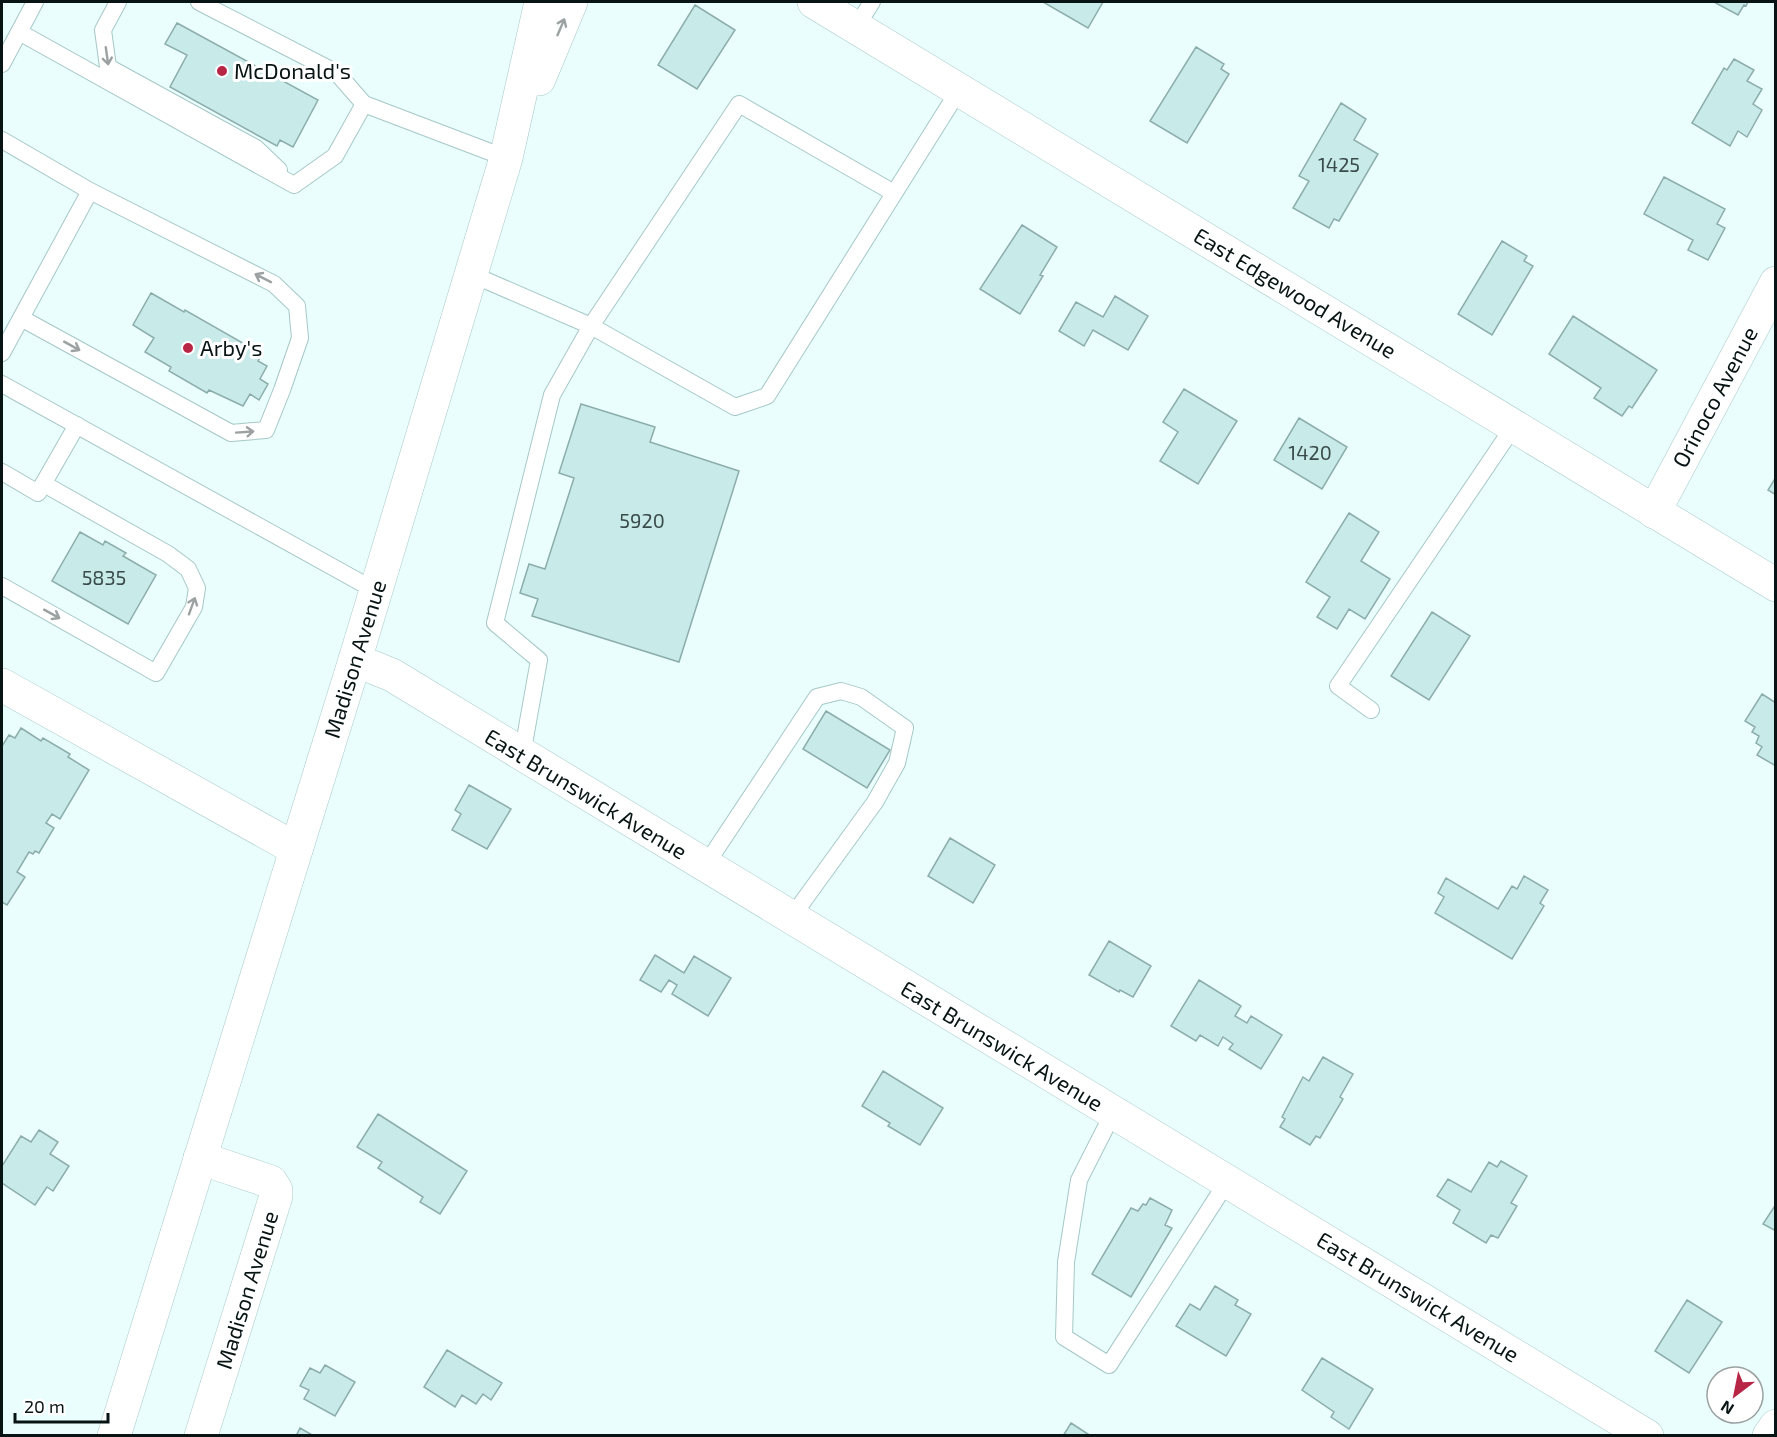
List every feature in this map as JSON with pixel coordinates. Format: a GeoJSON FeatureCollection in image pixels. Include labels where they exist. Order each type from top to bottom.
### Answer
{"type":"FeatureCollection","features":[{"type":"Feature","properties":{"kind":"main road","name":"Madison Avenue"},"geometry":{"type":"LineString","coordinates":[[114,1436],[355,660],[506,158],[541,2]]}},
{"type":"Feature","properties":{"kind":"main road","name":"Madison Avenue"},"geometry":{"type":"LineString","coordinates":[[506,158],[571,2]]}},
{"type":"Feature","properties":{"kind":"main road","name":"East Edgewood Avenue"},"geometry":{"type":"LineString","coordinates":[[814,2],[864,14],[959,90],[1776,585]]}},
{"type":"Feature","properties":{"kind":"main road","name":"Orinoco Avenue"},"geometry":{"type":"LineString","coordinates":[[1654,512],[1776,283]]}},
{"type":"Feature","properties":{"kind":"main road","name":"East Brunswick Avenue"},"geometry":{"type":"LineString","coordinates":[[355,660],[392,675],[1647,1436]]}},
{"type":"Feature","properties":{"kind":"main road"},"geometry":{"type":"LineString","coordinates":[[2,686],[296,849]]}},
{"type":"Feature","properties":{"kind":"main road","name":"Madison Avenue"},"geometry":{"type":"LineString","coordinates":[[200,1158],[271,1182],[276,1190],[201,1436]]}},
{"type":"Feature","properties":{"kind":"main road"},"geometry":{"type":"LineString","coordinates":[[1769,1436],[1776,1426]]}},
{"type":"Feature","properties":{"kind":"lane"},"geometry":{"type":"LineString","coordinates":[[2,64],[35,2]]}},
{"type":"Feature","properties":{"kind":"lane"},"geometry":{"type":"LineString","coordinates":[[118,2],[104,30],[108,67],[256,148],[294,185]]}},
{"type":"Feature","properties":{"kind":"lane"},"geometry":{"type":"LineString","coordinates":[[200,2],[337,73],[363,104],[506,158]]}},
{"type":"Feature","properties":{"kind":"lane"},"geometry":{"type":"LineString","coordinates":[[19,32],[294,185]]}},
{"type":"Feature","properties":{"kind":"lane"},"geometry":{"type":"LineString","coordinates":[[471,274],[591,326],[735,407],[767,396],[959,90]]}},
{"type":"Feature","properties":{"kind":"lane"},"geometry":{"type":"LineString","coordinates":[[294,185],[335,156],[363,104]]}},
{"type":"Feature","properties":{"kind":"lane"},"geometry":{"type":"LineString","coordinates":[[522,755],[539,660],[495,623],[552,395],[591,326],[739,104],[894,193]]}},
{"type":"Feature","properties":{"kind":"lane"},"geometry":{"type":"LineString","coordinates":[[2,140],[90,191],[274,284],[297,306],[300,338],[266,430],[231,433],[21,318]]}},
{"type":"Feature","properties":{"kind":"lane"},"geometry":{"type":"LineString","coordinates":[[2,353],[90,191]]}},
{"type":"Feature","properties":{"kind":"lane"},"geometry":{"type":"LineString","coordinates":[[2,384],[376,591]]}},
{"type":"Feature","properties":{"kind":"lane"},"geometry":{"type":"LineString","coordinates":[[2,472],[38,493],[77,425]]}},
{"type":"Feature","properties":{"kind":"lane"},"geometry":{"type":"LineString","coordinates":[[1371,710],[1338,686],[1514,426]]}},
{"type":"Feature","properties":{"kind":"lane"},"geometry":{"type":"LineString","coordinates":[[2,586],[156,673],[194,607],[197,588],[188,569],[168,554],[44,484]]}},
{"type":"Feature","properties":{"kind":"lane"},"geometry":{"type":"LineString","coordinates":[[705,866],[817,697],[841,691],[861,697],[905,728],[897,763],[876,802],[791,918]]}},
{"type":"Feature","properties":{"kind":"lane"},"geometry":{"type":"LineString","coordinates":[[1113,1113],[1079,1180],[1066,1262],[1064,1337],[1109,1365],[1227,1182]]}},
{"type":"Feature","properties":{"kind":"building"},"geometry":{"type":"Polygon","coordinates":[[[1043,2],[1103,2],[1088,28],[1043,2]]]}},
{"type":"Feature","properties":{"kind":"building"},"geometry":{"type":"Polygon","coordinates":[[[1714,2],[1748,2],[1738,15],[1714,2]]]}},
{"type":"Feature","properties":{"kind":"building"},"geometry":{"type":"Polygon","coordinates":[[[695,5],[735,30],[697,89],[658,65],[695,5]]]}},
{"type":"Feature","properties":{"kind":"building","name":"McDonald's"},"geometry":{"type":"Polygon","coordinates":[[[177,23],[318,100],[293,147],[280,140],[277,146],[170,87],[187,55],[165,44],[177,23]]]}},
{"type":"Feature","properties":{"kind":"building"},"geometry":{"type":"Polygon","coordinates":[[[1196,47],[1224,64],[1221,69],[1229,74],[1187,143],[1150,121],[1196,47]]]}},
{"type":"Feature","properties":{"kind":"building"},"geometry":{"type":"Polygon","coordinates":[[[1734,59],[1754,70],[1747,81],[1762,89],[1753,104],[1762,110],[1747,137],[1738,131],[1730,146],[1692,123],[1724,68],[1727,70],[1734,59]]]}},
{"type":"Feature","properties":{"kind":"building"},"geometry":{"type":"Polygon","coordinates":[[[1341,103],[1366,119],[1354,140],[1378,154],[1339,221],[1334,219],[1329,228],[1293,208],[1309,181],[1299,176],[1341,103]]]}},
{"type":"Feature","properties":{"kind":"building"},"geometry":{"type":"Polygon","coordinates":[[[1664,177],[1725,209],[1717,224],[1725,228],[1708,260],[1688,250],[1693,240],[1644,214],[1664,177]]]}},
{"type":"Feature","properties":{"kind":"building"},"geometry":{"type":"Polygon","coordinates":[[[1022,225],[1057,247],[1020,314],[980,289],[1022,225]]]}},
{"type":"Feature","properties":{"kind":"building"},"geometry":{"type":"Polygon","coordinates":[[[1502,241],[1527,256],[1524,261],[1533,266],[1492,335],[1458,314],[1502,241]]]}},
{"type":"Feature","properties":{"kind":"building"},"geometry":{"type":"Polygon","coordinates":[[[151,293],[262,354],[258,361],[267,366],[260,379],[268,384],[259,400],[250,394],[243,406],[209,390],[207,393],[169,371],[171,367],[145,352],[154,338],[133,325],[151,293]]]}},
{"type":"Feature","properties":{"kind":"building"},"geometry":{"type":"Polygon","coordinates":[[[1115,296],[1148,316],[1128,350],[1093,330],[1084,346],[1059,331],[1076,302],[1103,317],[1115,296]]]}},
{"type":"Feature","properties":{"kind":"building"},"geometry":{"type":"Polygon","coordinates":[[[1573,316],[1657,370],[1632,408],[1629,406],[1622,416],[1594,398],[1601,388],[1549,354],[1573,316]]]}},
{"type":"Feature","properties":{"kind":"building"},"geometry":{"type":"Polygon","coordinates":[[[1184,389],[1237,421],[1198,484],[1160,461],[1178,432],[1163,422],[1184,389]]]}},
{"type":"Feature","properties":{"kind":"building"},"geometry":{"type":"Polygon","coordinates":[[[581,404],[655,427],[650,442],[739,471],[679,662],[532,616],[538,599],[520,593],[529,564],[545,569],[574,478],[559,473],[581,404]]]}},
{"type":"Feature","properties":{"kind":"building"},"geometry":{"type":"Polygon","coordinates":[[[1299,418],[1347,447],[1322,489],[1274,460],[1299,418]]]}},
{"type":"Feature","properties":{"kind":"building"},"geometry":{"type":"Polygon","coordinates":[[[1776,477],[1776,495],[1768,490],[1776,477]]]}},
{"type":"Feature","properties":{"kind":"building"},"geometry":{"type":"Polygon","coordinates":[[[1349,513],[1379,532],[1361,561],[1390,579],[1365,619],[1349,609],[1337,629],[1317,617],[1330,597],[1306,582],[1349,513]]]}},
{"type":"Feature","properties":{"kind":"building"},"geometry":{"type":"Polygon","coordinates":[[[80,532],[103,545],[105,541],[126,553],[123,556],[156,575],[128,624],[52,581],[80,532]]]}},
{"type":"Feature","properties":{"kind":"building"},"geometry":{"type":"Polygon","coordinates":[[[1432,612],[1470,636],[1429,700],[1391,676],[1432,612]]]}},
{"type":"Feature","properties":{"kind":"building"},"geometry":{"type":"Polygon","coordinates":[[[1762,694],[1776,703],[1776,766],[1757,755],[1762,747],[1756,743],[1759,736],[1752,732],[1755,727],[1745,721],[1762,694]]]}},
{"type":"Feature","properties":{"kind":"building"},"geometry":{"type":"Polygon","coordinates":[[[826,711],[890,750],[867,788],[803,749],[826,711]]]}},
{"type":"Feature","properties":{"kind":"building"},"geometry":{"type":"Polygon","coordinates":[[[21,728],[41,741],[43,738],[70,754],[68,757],[89,770],[60,819],[52,814],[46,823],[54,828],[39,853],[29,852],[17,872],[25,877],[7,905],[2,902],[2,746],[9,735],[15,738],[21,728]]]}},
{"type":"Feature","properties":{"kind":"building"},"geometry":{"type":"Polygon","coordinates":[[[469,785],[511,809],[487,849],[452,830],[461,814],[455,810],[469,785]]]}},
{"type":"Feature","properties":{"kind":"building"},"geometry":{"type":"Polygon","coordinates":[[[950,838],[995,865],[973,903],[928,876],[950,838]]]}},
{"type":"Feature","properties":{"kind":"building"},"geometry":{"type":"Polygon","coordinates":[[[1524,876],[1548,890],[1540,903],[1544,906],[1512,959],[1435,913],[1444,897],[1438,893],[1446,878],[1498,909],[1512,886],[1517,889],[1524,876]]]}},
{"type":"Feature","properties":{"kind":"building"},"geometry":{"type":"Polygon","coordinates":[[[1109,941],[1151,966],[1133,997],[1089,975],[1109,941]]]}},
{"type":"Feature","properties":{"kind":"building"},"geometry":{"type":"Polygon","coordinates":[[[655,955],[684,973],[694,956],[731,978],[708,1016],[672,994],[677,985],[669,980],[661,992],[640,980],[655,955]]]}},
{"type":"Feature","properties":{"kind":"building"},"geometry":{"type":"Polygon","coordinates":[[[1199,980],[1241,1006],[1235,1016],[1247,1023],[1251,1016],[1282,1035],[1261,1069],[1229,1049],[1233,1044],[1223,1037],[1218,1046],[1200,1035],[1196,1041],[1171,1026],[1199,980]]]}},
{"type":"Feature","properties":{"kind":"building"},"geometry":{"type":"Polygon","coordinates":[[[1323,1057],[1353,1074],[1340,1097],[1343,1099],[1320,1138],[1316,1136],[1310,1145],[1280,1127],[1285,1119],[1282,1117],[1303,1077],[1309,1081],[1323,1057]]]}},
{"type":"Feature","properties":{"kind":"building"},"geometry":{"type":"Polygon","coordinates":[[[883,1071],[943,1108],[920,1145],[888,1126],[890,1123],[862,1106],[883,1071]]]}},
{"type":"Feature","properties":{"kind":"building"},"geometry":{"type":"Polygon","coordinates":[[[378,1114],[467,1171],[440,1214],[420,1202],[423,1197],[378,1168],[382,1162],[357,1147],[378,1114]]]}},
{"type":"Feature","properties":{"kind":"building"},"geometry":{"type":"Polygon","coordinates":[[[39,1130],[58,1142],[50,1154],[69,1166],[53,1191],[47,1187],[35,1205],[2,1183],[2,1166],[21,1136],[31,1142],[39,1130]]]}},
{"type":"Feature","properties":{"kind":"building"},"geometry":{"type":"Polygon","coordinates":[[[1501,1161],[1527,1176],[1511,1203],[1517,1206],[1498,1238],[1491,1235],[1486,1243],[1453,1223],[1460,1210],[1437,1196],[1448,1179],[1471,1192],[1489,1162],[1497,1167],[1501,1161]]]}},
{"type":"Feature","properties":{"kind":"building"},"geometry":{"type":"Polygon","coordinates":[[[1150,1198],[1172,1210],[1165,1225],[1172,1228],[1131,1297],[1092,1274],[1131,1208],[1138,1211],[1143,1204],[1146,1205],[1150,1198]]]}},
{"type":"Feature","properties":{"kind":"building"},"geometry":{"type":"Polygon","coordinates":[[[1776,1204],[1776,1231],[1763,1224],[1776,1204]]]}},
{"type":"Feature","properties":{"kind":"building"},"geometry":{"type":"Polygon","coordinates":[[[1215,1286],[1238,1300],[1235,1305],[1251,1314],[1226,1356],[1176,1326],[1190,1304],[1200,1310],[1215,1286]]]}},
{"type":"Feature","properties":{"kind":"building"},"geometry":{"type":"Polygon","coordinates":[[[1687,1300],[1722,1322],[1689,1373],[1655,1351],[1687,1300]]]}},
{"type":"Feature","properties":{"kind":"building"},"geometry":{"type":"Polygon","coordinates":[[[447,1350],[502,1383],[491,1400],[483,1394],[476,1404],[462,1395],[455,1407],[424,1387],[447,1350]]]}},
{"type":"Feature","properties":{"kind":"building"},"geometry":{"type":"Polygon","coordinates":[[[1322,1358],[1373,1389],[1349,1429],[1331,1417],[1334,1412],[1302,1390],[1322,1358]]]}},
{"type":"Feature","properties":{"kind":"building"},"geometry":{"type":"Polygon","coordinates":[[[325,1365],[355,1382],[335,1416],[304,1399],[309,1390],[300,1386],[310,1368],[320,1373],[325,1365]]]}},
{"type":"Feature","properties":{"kind":"building"},"geometry":{"type":"Polygon","coordinates":[[[1071,1423],[1091,1436],[1063,1436],[1071,1423]]]}},
{"type":"Feature","properties":{"kind":"building"},"geometry":{"type":"Polygon","coordinates":[[[300,1428],[314,1436],[296,1436],[300,1428]]]}},
{"type":"Feature","properties":{"kind":"place","name":"McDonald's"},"geometry":{"type":"Point","coordinates":[222,71]}},
{"type":"Feature","properties":{"kind":"place","name":"Arby's"},"geometry":{"type":"Point","coordinates":[188,348]}}]}
